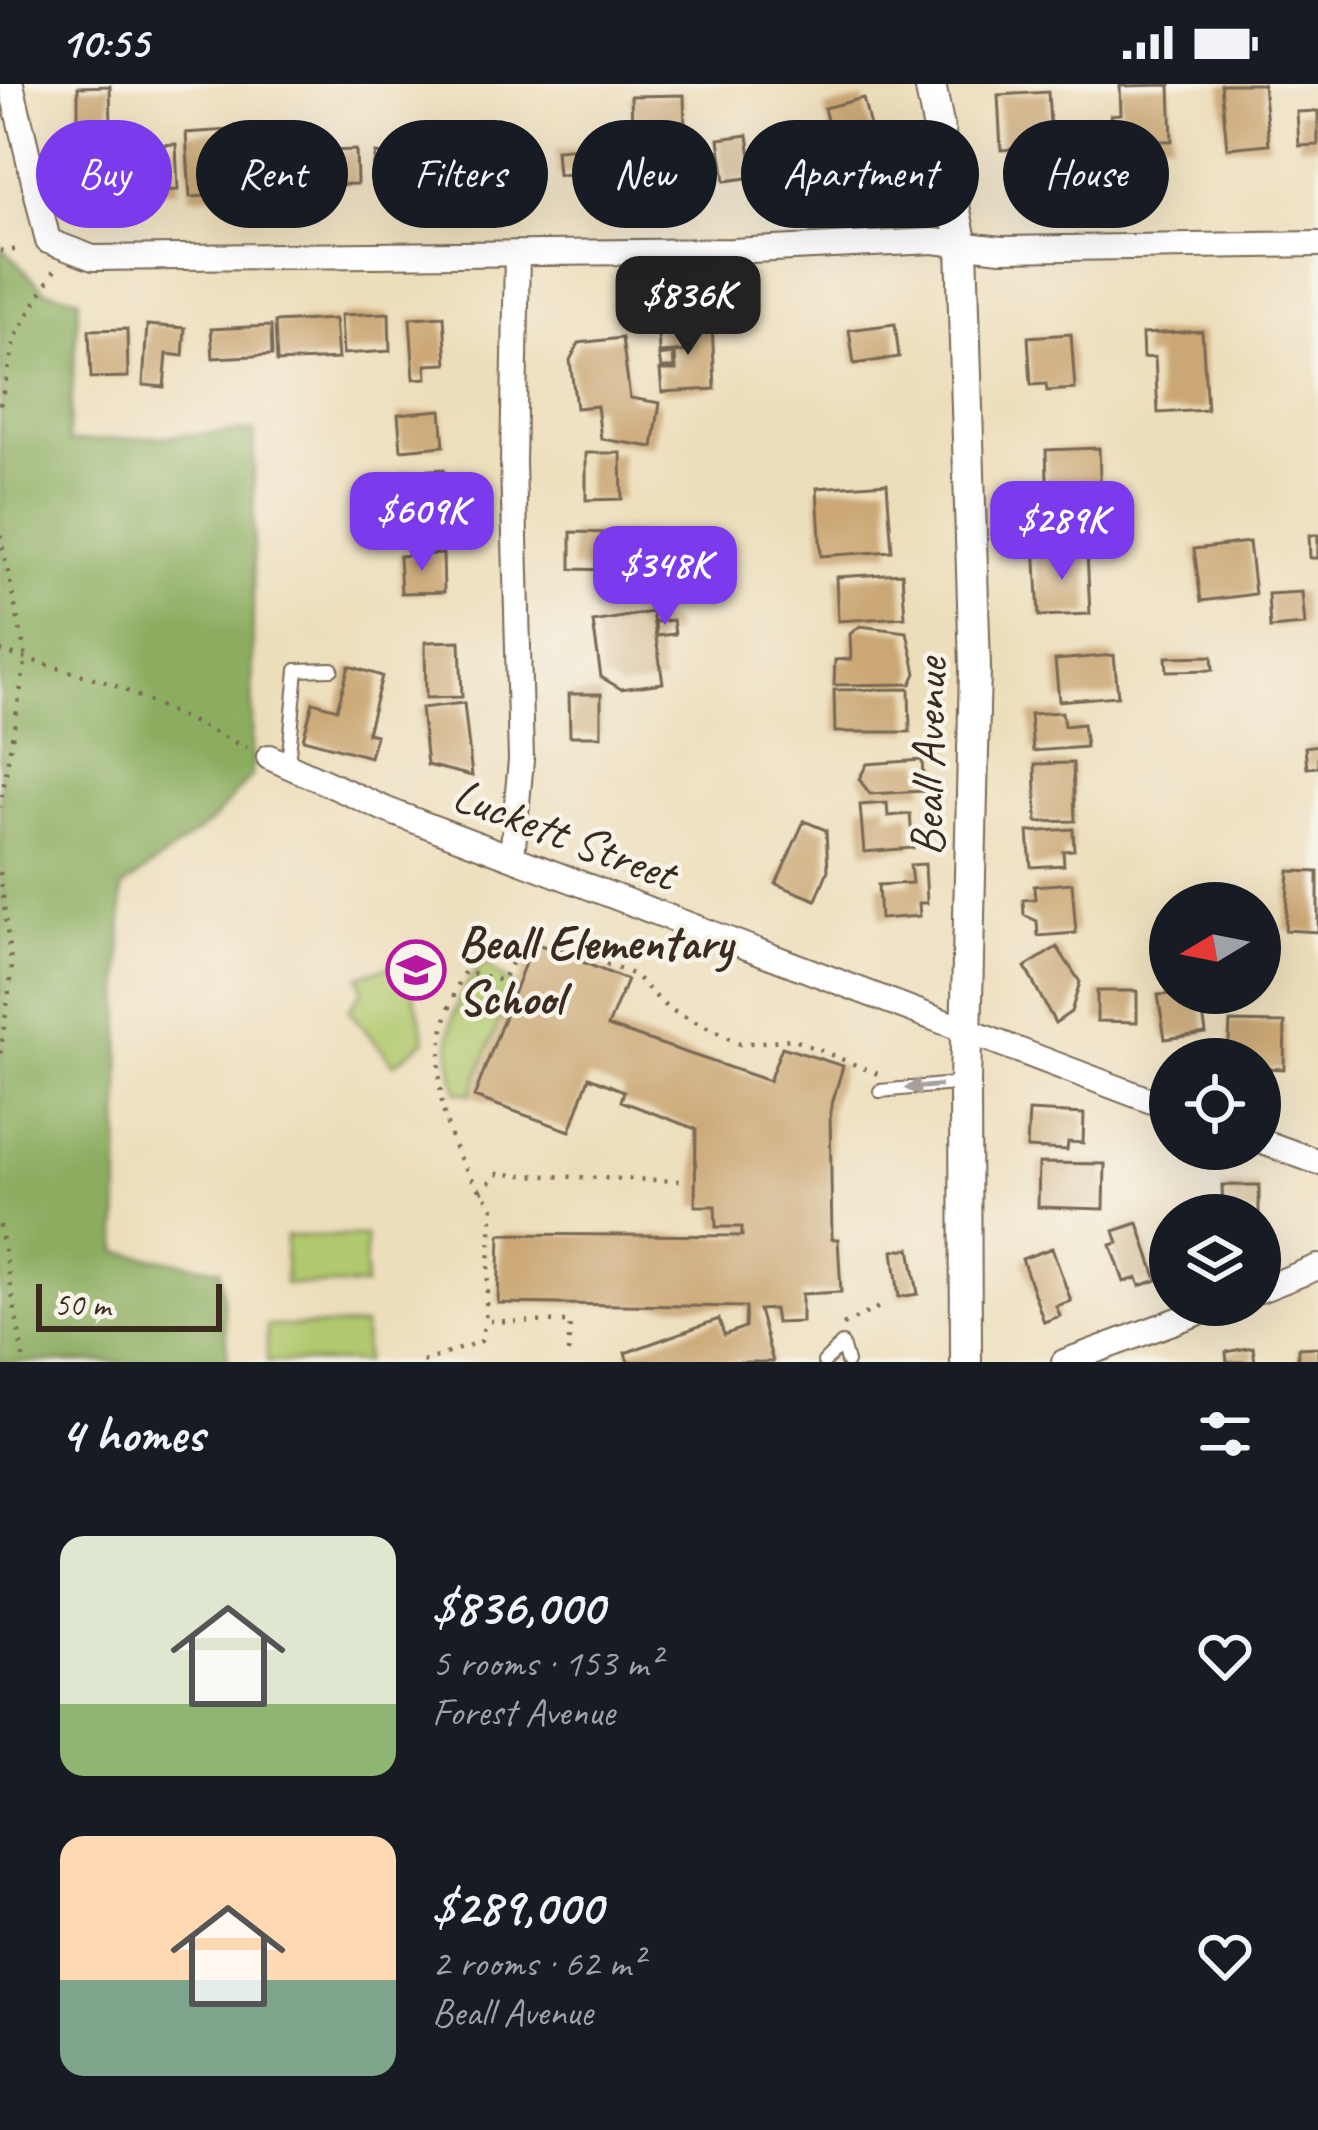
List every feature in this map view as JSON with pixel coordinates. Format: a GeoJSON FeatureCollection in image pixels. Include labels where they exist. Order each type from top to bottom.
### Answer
{"type":"FeatureCollection","features":[{"type":"Feature","properties":{"kind":"street","name":"Beall Avenue"},"geometry":{"type":"LineString","coordinates":[[930,84],[962,246],[975,668],[965,1083],[966,1362]]}},
{"type":"Feature","properties":{"kind":"street"},"geometry":{"type":"LineString","coordinates":[[8,96],[48,242],[67,253],[93,258],[517,254],[933,241],[962,246],[1318,244]]}},
{"type":"Feature","properties":{"kind":"street"},"geometry":{"type":"LineString","coordinates":[[512,857],[521,760],[514,463],[517,254]]}},
{"type":"Feature","properties":{"kind":"street","name":"Luckett Street"},"geometry":{"type":"LineString","coordinates":[[279,761],[512,857],[1149,1100]]}},
{"type":"Feature","properties":{"kind":"street"},"geometry":{"type":"LineString","coordinates":[[1281,1149],[1318,1162]]}},
{"type":"Feature","properties":{"kind":"street"},"geometry":{"type":"LineString","coordinates":[[1281,1281],[1318,1268]]}},
{"type":"Feature","properties":{"kind":"street"},"geometry":{"type":"LineString","coordinates":[[1064,1362],[1163,1326]]}},
{"type":"Feature","properties":{"kind":"lane"},"geometry":{"type":"LineString","coordinates":[[279,761],[297,670],[332,669]]}},
{"type":"Feature","properties":{"kind":"lane"},"geometry":{"type":"LineString","coordinates":[[882,1084],[965,1083]]}},
{"type":"Feature","properties":{"kind":"lane"},"geometry":{"type":"LineString","coordinates":[[824,1362],[842,1344],[847,1362]]}},
{"type":"Feature","properties":{"kind":"path"},"geometry":{"type":"LineString","coordinates":[[0,405],[16,336],[67,253]]}},
{"type":"Feature","properties":{"kind":"path"},"geometry":{"type":"LineString","coordinates":[[0,536],[26,658],[0,807]]}},
{"type":"Feature","properties":{"kind":"path"},"geometry":{"type":"LineString","coordinates":[[0,651],[110,682],[279,761]]}},
{"type":"Feature","properties":{"kind":"path"},"geometry":{"type":"LineString","coordinates":[[0,872],[12,971],[0,1055]]}},
{"type":"Feature","properties":{"kind":"path"},"geometry":{"type":"LineString","coordinates":[[423,1362],[481,1341],[493,1205],[481,1192],[449,1131],[440,1099],[444,1011],[465,971],[502,981],[524,935],[634,975],[667,1008],[740,1044],[792,1039],[882,1084]]}},
{"type":"Feature","properties":{"kind":"path"},"geometry":{"type":"LineString","coordinates":[[481,1192],[496,1174],[681,1181]]}},
{"type":"Feature","properties":{"kind":"path"},"geometry":{"type":"LineString","coordinates":[[0,1225],[24,1362]]}},
{"type":"Feature","properties":{"kind":"path"},"geometry":{"type":"LineString","coordinates":[[485,1321],[570,1322],[568,1353]]}},
{"type":"Feature","properties":{"kind":"green space"},"geometry":{"type":"Polygon","coordinates":[[[0,246],[44,290],[79,298],[68,442],[254,431],[252,775],[211,822],[122,888],[118,1252],[220,1269],[228,1362],[0,1362],[0,246]]]}},
{"type":"Feature","properties":{"kind":"green space"},"geometry":{"type":"Polygon","coordinates":[[[405,961],[426,1040],[394,1064],[348,1010],[362,991],[359,976],[405,961]]]}},
{"type":"Feature","properties":{"kind":"green space"},"geometry":{"type":"Polygon","coordinates":[[[483,962],[513,986],[471,1094],[457,1092],[450,1055],[452,1023],[462,993],[483,962]]]}},
{"type":"Feature","properties":{"kind":"green space"},"geometry":{"type":"Polygon","coordinates":[[[286,1236],[366,1236],[365,1286],[285,1284],[286,1236]]]}},
{"type":"Feature","properties":{"kind":"green space"},"geometry":{"type":"Polygon","coordinates":[[[267,1326],[364,1326],[365,1362],[267,1362],[267,1326]]]}},
{"type":"Feature","properties":{"kind":"building"},"geometry":{"type":"Polygon","coordinates":[[[1221,84],[1263,84],[1269,144],[1227,148],[1221,84]]]}},
{"type":"Feature","properties":{"kind":"building"},"geometry":{"type":"Polygon","coordinates":[[[1170,85],[1172,141],[1169,120],[1111,120],[1111,115],[1121,114],[1120,86],[1170,85]]]}},
{"type":"Feature","properties":{"kind":"building"},"geometry":{"type":"Polygon","coordinates":[[[110,86],[111,120],[78,120],[78,87],[110,86]]]}},
{"type":"Feature","properties":{"kind":"building"},"geometry":{"type":"Polygon","coordinates":[[[1048,92],[1050,120],[1003,120],[1001,150],[998,95],[1048,92]]]}},
{"type":"Feature","properties":{"kind":"building"},"geometry":{"type":"Polygon","coordinates":[[[684,95],[685,120],[632,120],[631,96],[684,95]]]}},
{"type":"Feature","properties":{"kind":"building"},"geometry":{"type":"Polygon","coordinates":[[[863,98],[868,120],[827,120],[824,108],[863,98]]]}},
{"type":"Feature","properties":{"kind":"building"},"geometry":{"type":"Polygon","coordinates":[[[1318,111],[1318,145],[1299,146],[1297,112],[1318,111]]]}},
{"type":"Feature","properties":{"kind":"building"},"geometry":{"type":"Polygon","coordinates":[[[196,132],[196,197],[190,197],[186,133],[196,132]]]}},
{"type":"Feature","properties":{"kind":"building"},"geometry":{"type":"Polygon","coordinates":[[[741,136],[741,179],[725,181],[719,139],[741,136]]]}},
{"type":"Feature","properties":{"kind":"building"},"geometry":{"type":"Polygon","coordinates":[[[172,144],[176,144],[178,190],[172,190],[172,144]]]}},
{"type":"Feature","properties":{"kind":"building"},"geometry":{"type":"Polygon","coordinates":[[[572,149],[572,174],[558,175],[556,150],[572,149]]]}},
{"type":"Feature","properties":{"kind":"building"},"geometry":{"type":"Polygon","coordinates":[[[348,150],[356,150],[357,184],[348,184],[348,150]]]}},
{"type":"Feature","properties":{"kind":"building"},"geometry":{"type":"Polygon","coordinates":[[[389,313],[390,351],[343,354],[341,315],[389,313]]]}},
{"type":"Feature","properties":{"kind":"building"},"geometry":{"type":"Polygon","coordinates":[[[444,316],[447,364],[426,365],[427,378],[414,379],[410,318],[444,316]]]}},
{"type":"Feature","properties":{"kind":"building"},"geometry":{"type":"Polygon","coordinates":[[[335,319],[338,359],[277,362],[275,322],[335,319]]]}},
{"type":"Feature","properties":{"kind":"building"},"geometry":{"type":"Polygon","coordinates":[[[712,324],[715,389],[662,392],[660,370],[676,370],[675,353],[686,351],[659,353],[658,327],[712,324]]]}},
{"type":"Feature","properties":{"kind":"building"},"geometry":{"type":"Polygon","coordinates":[[[895,324],[899,357],[854,364],[849,330],[895,324]]]}},
{"type":"Feature","properties":{"kind":"building"},"geometry":{"type":"Polygon","coordinates":[[[147,325],[185,328],[183,356],[167,354],[164,387],[143,385],[147,325]]]}},
{"type":"Feature","properties":{"kind":"building"},"geometry":{"type":"Polygon","coordinates":[[[271,326],[272,355],[213,358],[211,329],[271,326]]]}},
{"type":"Feature","properties":{"kind":"building"},"geometry":{"type":"Polygon","coordinates":[[[127,329],[128,377],[91,378],[89,330],[127,329]]]}},
{"type":"Feature","properties":{"kind":"building"},"geometry":{"type":"Polygon","coordinates":[[[1202,331],[1207,410],[1158,413],[1155,357],[1143,358],[1142,334],[1202,331]]]}},
{"type":"Feature","properties":{"kind":"building"},"geometry":{"type":"Polygon","coordinates":[[[1071,334],[1075,389],[1047,391],[1046,384],[1031,385],[1028,337],[1071,334]]]}},
{"type":"Feature","properties":{"kind":"building"},"geometry":{"type":"Polygon","coordinates":[[[622,338],[630,398],[660,403],[653,447],[601,439],[597,406],[576,408],[570,360],[579,343],[622,338]]]}},
{"type":"Feature","properties":{"kind":"building"},"geometry":{"type":"Polygon","coordinates":[[[673,354],[674,368],[661,368],[659,356],[673,354]]]}},
{"type":"Feature","properties":{"kind":"building"},"geometry":{"type":"Polygon","coordinates":[[[441,410],[444,446],[401,450],[398,414],[441,410]]]}},
{"type":"Feature","properties":{"kind":"building"},"geometry":{"type":"Polygon","coordinates":[[[1099,448],[1101,504],[1048,507],[1046,450],[1099,448]]]}},
{"type":"Feature","properties":{"kind":"building"},"geometry":{"type":"Polygon","coordinates":[[[586,453],[621,453],[622,499],[586,500],[586,453]]]}},
{"type":"Feature","properties":{"kind":"building"},"geometry":{"type":"Polygon","coordinates":[[[444,469],[446,494],[439,494],[439,506],[402,507],[400,472],[444,469]]]}},
{"type":"Feature","properties":{"kind":"building"},"geometry":{"type":"Polygon","coordinates":[[[887,483],[892,551],[821,556],[817,488],[887,483]]]}},
{"type":"Feature","properties":{"kind":"building"},"geometry":{"type":"Polygon","coordinates":[[[571,532],[653,534],[652,599],[610,599],[610,570],[571,569],[571,532]]]}},
{"type":"Feature","properties":{"kind":"building"},"geometry":{"type":"Polygon","coordinates":[[[1309,535],[1318,535],[1318,558],[1310,558],[1309,535]]]}},
{"type":"Feature","properties":{"kind":"building"},"geometry":{"type":"Polygon","coordinates":[[[1249,542],[1255,594],[1201,601],[1194,549],[1249,542]]]}},
{"type":"Feature","properties":{"kind":"building"},"geometry":{"type":"Polygon","coordinates":[[[1035,544],[1049,544],[1050,555],[1087,553],[1090,614],[1039,616],[1035,544]]]}},
{"type":"Feature","properties":{"kind":"building"},"geometry":{"type":"Polygon","coordinates":[[[443,554],[444,592],[401,593],[399,556],[443,554]]]}},
{"type":"Feature","properties":{"kind":"building"},"geometry":{"type":"Polygon","coordinates":[[[902,573],[905,617],[838,621],[836,577],[902,573]]]}},
{"type":"Feature","properties":{"kind":"building"},"geometry":{"type":"Polygon","coordinates":[[[1302,592],[1305,625],[1270,628],[1268,594],[1302,592]]]}},
{"type":"Feature","properties":{"kind":"building"},"geometry":{"type":"Polygon","coordinates":[[[652,612],[663,683],[621,689],[601,677],[593,622],[652,612]]]}},
{"type":"Feature","properties":{"kind":"building"},"geometry":{"type":"Polygon","coordinates":[[[673,620],[675,634],[656,636],[655,622],[673,620]]]}},
{"type":"Feature","properties":{"kind":"building"},"geometry":{"type":"Polygon","coordinates":[[[860,626],[907,632],[916,673],[911,684],[834,685],[835,660],[851,659],[850,634],[860,626]]]}},
{"type":"Feature","properties":{"kind":"building"},"geometry":{"type":"Polygon","coordinates":[[[460,641],[462,697],[426,698],[425,642],[460,641]]]}},
{"type":"Feature","properties":{"kind":"building"},"geometry":{"type":"Polygon","coordinates":[[[1114,655],[1118,696],[1059,701],[1055,660],[1114,655]]]}},
{"type":"Feature","properties":{"kind":"building"},"geometry":{"type":"Polygon","coordinates":[[[1212,656],[1213,670],[1167,671],[1166,657],[1212,656]]]}},
{"type":"Feature","properties":{"kind":"building"},"geometry":{"type":"Polygon","coordinates":[[[349,666],[382,676],[367,733],[376,735],[370,757],[303,739],[313,702],[337,709],[349,666]]]}},
{"type":"Feature","properties":{"kind":"building"},"geometry":{"type":"Polygon","coordinates":[[[909,689],[910,732],[835,732],[834,690],[909,689]]]}},
{"type":"Feature","properties":{"kind":"building"},"geometry":{"type":"Polygon","coordinates":[[[569,694],[601,694],[601,736],[570,736],[569,694]]]}},
{"type":"Feature","properties":{"kind":"building"},"geometry":{"type":"Polygon","coordinates":[[[464,703],[472,776],[427,765],[421,708],[464,703]]]}},
{"type":"Feature","properties":{"kind":"building"},"geometry":{"type":"Polygon","coordinates":[[[1062,712],[1064,726],[1083,724],[1086,747],[1033,751],[1030,714],[1062,712]]]}},
{"type":"Feature","properties":{"kind":"building"},"geometry":{"type":"Polygon","coordinates":[[[1318,745],[1318,767],[1307,768],[1305,747],[1318,745]]]}},
{"type":"Feature","properties":{"kind":"building"},"geometry":{"type":"Polygon","coordinates":[[[922,760],[924,791],[870,794],[859,779],[867,764],[922,760]]]}},
{"type":"Feature","properties":{"kind":"building"},"geometry":{"type":"Polygon","coordinates":[[[1073,763],[1075,821],[1037,822],[1035,764],[1073,763]]]}},
{"type":"Feature","properties":{"kind":"building"},"geometry":{"type":"Polygon","coordinates":[[[887,803],[888,816],[910,814],[913,848],[864,852],[860,805],[887,803]]]}},
{"type":"Feature","properties":{"kind":"building"},"geometry":{"type":"Polygon","coordinates":[[[804,821],[826,830],[828,870],[816,900],[776,884],[804,821]]]}},
{"type":"Feature","properties":{"kind":"building"},"geometry":{"type":"Polygon","coordinates":[[[1073,829],[1074,850],[1063,851],[1064,865],[1031,867],[1028,832],[1073,829]]]}},
{"type":"Feature","properties":{"kind":"building"},"geometry":{"type":"Polygon","coordinates":[[[925,864],[927,903],[919,903],[920,916],[880,919],[878,885],[912,883],[910,865],[925,864]]]}},
{"type":"Feature","properties":{"kind":"building"},"geometry":{"type":"Polygon","coordinates":[[[1289,871],[1318,872],[1318,932],[1285,930],[1289,871]]]}},
{"type":"Feature","properties":{"kind":"building"},"geometry":{"type":"Polygon","coordinates":[[[1072,883],[1076,933],[1038,936],[1037,921],[1024,915],[1023,900],[1035,899],[1034,886],[1072,883]]]}},
{"type":"Feature","properties":{"kind":"building"},"geometry":{"type":"Polygon","coordinates":[[[533,942],[627,980],[608,1026],[769,1081],[782,1047],[843,1066],[830,1111],[832,1239],[838,1239],[841,1292],[802,1294],[802,1322],[776,1323],[774,1309],[759,1310],[773,1362],[628,1362],[625,1353],[719,1319],[724,1335],[745,1327],[746,1307],[498,1303],[500,1234],[742,1236],[742,1227],[716,1227],[715,1206],[695,1206],[696,1129],[621,1101],[624,1091],[589,1077],[570,1131],[474,1097],[533,942]]]}},
{"type":"Feature","properties":{"kind":"building"},"geometry":{"type":"Polygon","coordinates":[[[1057,947],[1080,982],[1071,1012],[1055,1023],[1025,967],[1057,947]]]}},
{"type":"Feature","properties":{"kind":"building"},"geometry":{"type":"Polygon","coordinates":[[[1097,991],[1137,991],[1137,1022],[1097,1021],[1097,991]]]}},
{"type":"Feature","properties":{"kind":"building"},"geometry":{"type":"Polygon","coordinates":[[[1161,1014],[1203,1014],[1206,1033],[1165,1038],[1161,1014]]]}},
{"type":"Feature","properties":{"kind":"building"},"geometry":{"type":"Polygon","coordinates":[[[1230,1022],[1285,1023],[1284,1069],[1281,1038],[1229,1038],[1230,1022]]]}},
{"type":"Feature","properties":{"kind":"building"},"geometry":{"type":"Polygon","coordinates":[[[1029,1111],[1084,1114],[1083,1143],[1068,1142],[1067,1150],[1027,1148],[1029,1111]]]}},
{"type":"Feature","properties":{"kind":"building"},"geometry":{"type":"Polygon","coordinates":[[[1039,1163],[1105,1164],[1104,1209],[1038,1207],[1039,1163]]]}},
{"type":"Feature","properties":{"kind":"building"},"geometry":{"type":"Polygon","coordinates":[[[1222,1185],[1259,1185],[1259,1194],[1222,1194],[1222,1185]]]}},
{"type":"Feature","properties":{"kind":"building"},"geometry":{"type":"Polygon","coordinates":[[[1138,1223],[1149,1256],[1149,1283],[1140,1286],[1137,1278],[1124,1282],[1111,1245],[1118,1243],[1114,1231],[1138,1223]]]}},
{"type":"Feature","properties":{"kind":"building"},"geometry":{"type":"Polygon","coordinates":[[[910,1248],[918,1294],[899,1297],[893,1251],[910,1248]]]}},
{"type":"Feature","properties":{"kind":"building"},"geometry":{"type":"Polygon","coordinates":[[[1052,1248],[1071,1301],[1056,1306],[1060,1316],[1044,1322],[1022,1259],[1052,1248]]]}},
{"type":"Feature","properties":{"kind":"building"},"geometry":{"type":"Polygon","coordinates":[[[1253,1347],[1255,1362],[1227,1362],[1226,1352],[1253,1347]]]}},
{"type":"Feature","properties":{"kind":"building"},"geometry":{"type":"Polygon","coordinates":[[[1318,1347],[1318,1362],[1298,1362],[1298,1348],[1318,1347]]]}},
{"type":"Feature","properties":{"kind":"place","name":"Beall Elementary School"},"geometry":{"type":"Point","coordinates":[416,970]}}]}
